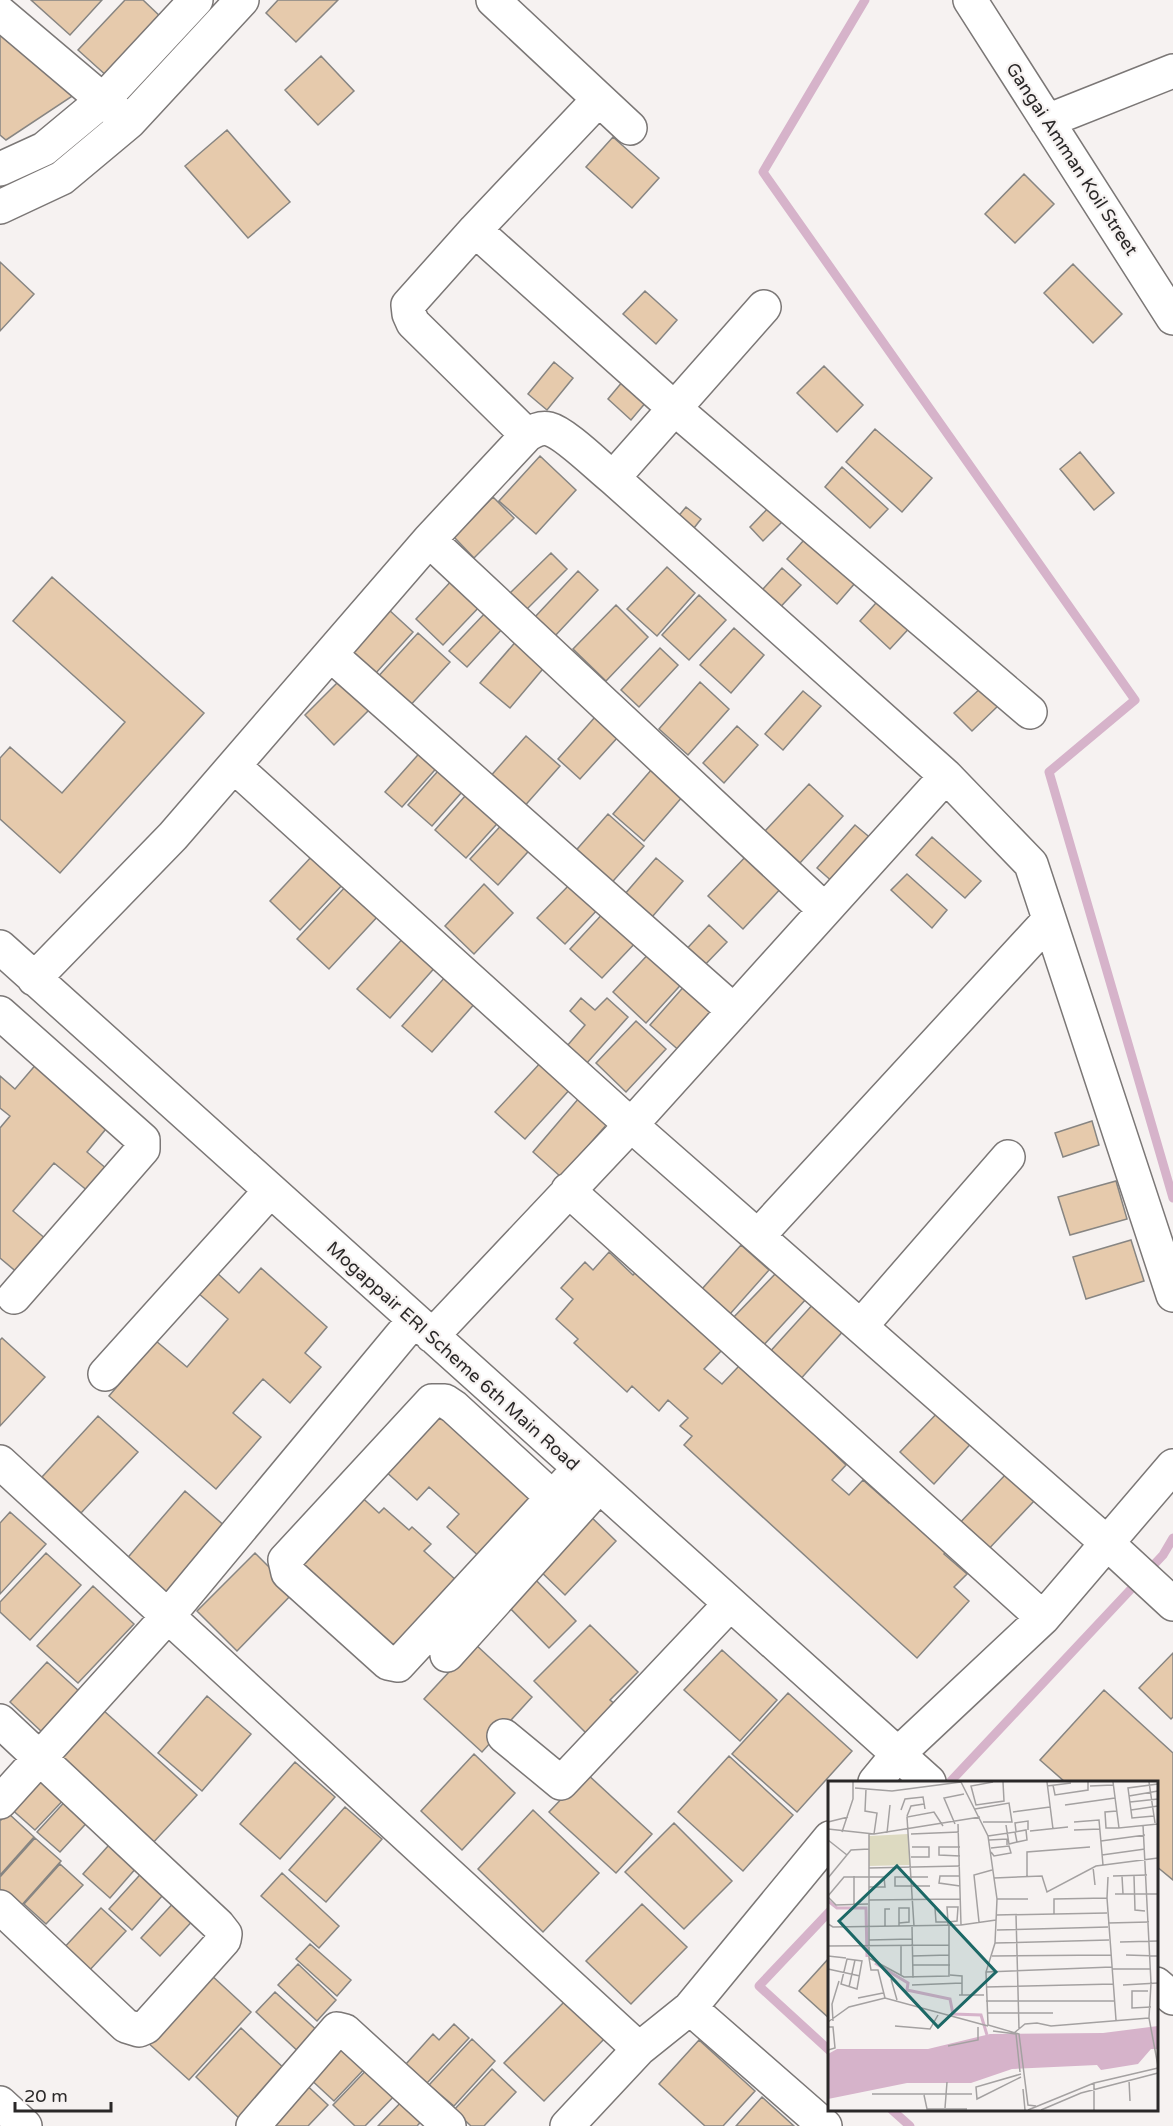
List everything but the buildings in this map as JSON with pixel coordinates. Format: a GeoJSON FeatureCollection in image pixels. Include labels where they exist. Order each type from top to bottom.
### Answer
{"type":"FeatureCollection","features":[{"type":"Feature","properties":{"kind":"street"},"geometry":{"type":"LineString","coordinates":[[0,170],[44,149],[104,100],[196,0]]}},
{"type":"Feature","properties":{"kind":"street"},"geometry":{"type":"LineString","coordinates":[[0,207],[62,178],[129,122],[242,0]]}},
{"type":"Feature","properties":{"kind":"street"},"geometry":{"type":"LineString","coordinates":[[493,0],[630,129]]}},
{"type":"Feature","properties":{"kind":"street","name":"Gangai Amman Koil Street"},"geometry":{"type":"LineString","coordinates":[[970,0],[1173,318]]}},
{"type":"Feature","properties":{"kind":"street"},"geometry":{"type":"LineString","coordinates":[[0,13],[129,122]]}},
{"type":"Feature","properties":{"kind":"street"},"geometry":{"type":"LineString","coordinates":[[1047,121],[1173,71]]}},
{"type":"Feature","properties":{"kind":"street"},"geometry":{"type":"LineString","coordinates":[[527,435],[422,332],[409,314],[408,305],[475,230],[599,99]]}},
{"type":"Feature","properties":{"kind":"street"},"geometry":{"type":"LineString","coordinates":[[475,230],[674,408],[1030,712]]}},
{"type":"Feature","properties":{"kind":"street"},"geometry":{"type":"LineString","coordinates":[[613,478],[764,307]]}},
{"type":"Feature","properties":{"kind":"street"},"geometry":{"type":"LineString","coordinates":[[14,1297],[143,1149],[143,1140],[136,1132],[5,1028],[235,767],[429,540],[527,435],[536,429],[547,428],[559,433],[613,478],[946,776],[1031,864],[1173,1295]]}},
{"type":"Feature","properties":{"kind":"street"},"geometry":{"type":"LineString","coordinates":[[429,540],[825,910]]}},
{"type":"Feature","properties":{"kind":"street"},"geometry":{"type":"LineString","coordinates":[[331,655],[734,1011]]}},
{"type":"Feature","properties":{"kind":"street"},"geometry":{"type":"LineString","coordinates":[[235,767],[631,1125],[1132,1564],[1168,1599]]}},
{"type":"Feature","properties":{"kind":"street"},"geometry":{"type":"LineString","coordinates":[[0,1802],[423,1328],[568,1190],[631,1125],[946,776]]}},
{"type":"Feature","properties":{"kind":"street"},"geometry":{"type":"LineString","coordinates":[[758,1236],[1049,920]]}},
{"type":"Feature","properties":{"kind":"street","name":"Mogappair ERI Scheme 6th Main Road"},"geometry":{"type":"LineString","coordinates":[[0,947],[912,1767]]}},
{"type":"Feature","properties":{"kind":"street"},"geometry":{"type":"LineString","coordinates":[[861,1326],[1008,1157]]}},
{"type":"Feature","properties":{"kind":"street"},"geometry":{"type":"LineString","coordinates":[[568,1190],[1043,1618]]}},
{"type":"Feature","properties":{"kind":"street"},"geometry":{"type":"LineString","coordinates":[[105,1374],[270,1191]]}},
{"type":"Feature","properties":{"kind":"street"},"geometry":{"type":"LineString","coordinates":[[552,1497],[454,1407],[444,1401],[432,1401],[285,1560],[288,1573],[388,1663],[398,1665],[552,1497],[589,1477]]}},
{"type":"Feature","properties":{"kind":"street"},"geometry":{"type":"LineString","coordinates":[[0,1462],[639,2049]]}},
{"type":"Feature","properties":{"kind":"street"},"geometry":{"type":"LineString","coordinates":[[877,1781],[912,1767],[1173,1466]]}},
{"type":"Feature","properties":{"kind":"street"},"geometry":{"type":"LineString","coordinates":[[447,1655],[589,1477]]}},
{"type":"Feature","properties":{"kind":"street"},"geometry":{"type":"LineString","coordinates":[[504,1736],[561,1783],[730,1604]]}},
{"type":"Feature","properties":{"kind":"street"},"geometry":{"type":"LineString","coordinates":[[0,1720],[218,1924],[225,1934],[224,1940],[146,2027],[133,2030],[126,2026],[0,1907]]}},
{"type":"Feature","properties":{"kind":"street"},"geometry":{"type":"LineString","coordinates":[[567,2126],[639,2049],[690,2008],[828,1840]]}},
{"type":"Feature","properties":{"kind":"street"},"geometry":{"type":"LineString","coordinates":[[1158,1986],[1173,1998]]}},
{"type":"Feature","properties":{"kind":"street"},"geometry":{"type":"LineString","coordinates":[[690,2008],[825,2126]]}},
{"type":"Feature","properties":{"kind":"street"},"geometry":{"type":"LineString","coordinates":[[253,2126],[337,2029],[345,2031],[449,2126]]}},
{"type":"Feature","properties":{"kind":"street"},"geometry":{"type":"LineString","coordinates":[[0,2103],[25,2126]]}},
{"type":"Feature","properties":{"kind":"waterway"},"geometry":{"type":"LineString","coordinates":[[865,0],[763,172],[1135,700],[1049,772],[1173,1198]]}},
{"type":"Feature","properties":{"kind":"waterway"},"geometry":{"type":"LineString","coordinates":[[951,1781],[1163,1555],[1173,1538]]}},
{"type":"Feature","properties":{"kind":"waterway"},"geometry":{"type":"LineString","coordinates":[[828,1913],[759,1986],[828,2049]]}},
{"type":"Feature","properties":{"kind":"waterway"},"geometry":{"type":"LineString","coordinates":[[893,2111],[910,2126]]}}]}
